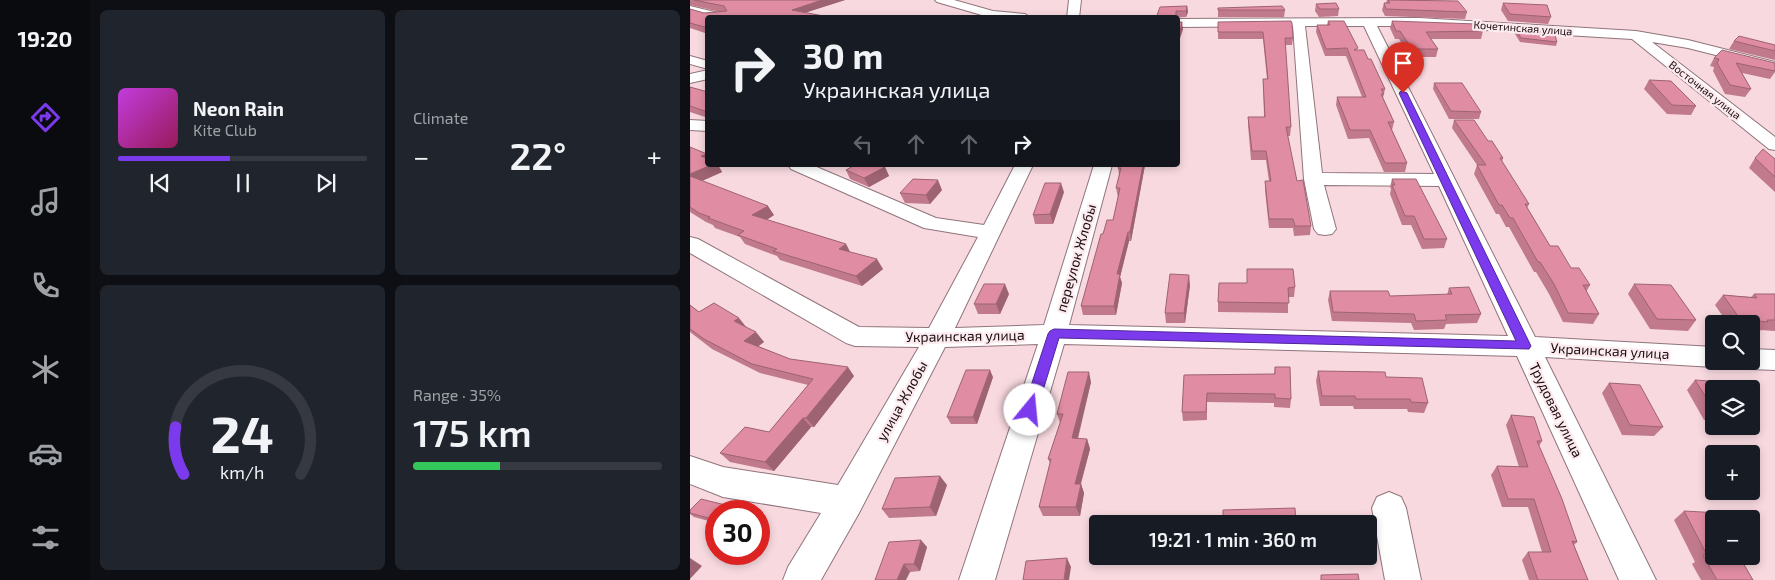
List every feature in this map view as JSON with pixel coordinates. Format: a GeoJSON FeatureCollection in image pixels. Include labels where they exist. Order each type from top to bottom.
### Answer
{"type":"FeatureCollection","features":[{"type":"Feature","properties":{"kind":"street"},"geometry":{"type":"LineString","coordinates":[[941,0],[1000,15]]}},
{"type":"Feature","properties":{"kind":"street"},"geometry":{"type":"LineString","coordinates":[[1074,15],[1076,0]]}},
{"type":"Feature","properties":{"kind":"street"},"geometry":{"type":"LineString","coordinates":[[690,9],[712,15]]}},
{"type":"Feature","properties":{"kind":"street","name":"Кочетинская улица"},"geometry":{"type":"LineString","coordinates":[[1180,24],[1419,22],[1636,35],[1688,44],[1775,66]]}},
{"type":"Feature","properties":{"kind":"street"},"geometry":{"type":"LineString","coordinates":[[1299,23],[1313,179],[1325,229]]}},
{"type":"Feature","properties":{"kind":"street","name":"Трудовая улица"},"geometry":{"type":"LineString","coordinates":[[1369,23],[1638,580]]}},
{"type":"Feature","properties":{"kind":"street","name":"Восточная улица"},"geometry":{"type":"LineString","coordinates":[[1636,35],[1775,145]]}},
{"type":"Feature","properties":{"kind":"street"},"geometry":{"type":"LineString","coordinates":[[690,60],[705,64]]}},
{"type":"Feature","properties":{"kind":"street"},"geometry":{"type":"LineString","coordinates":[[690,79],[705,75]]}},
{"type":"Feature","properties":{"kind":"street"},"geometry":{"type":"LineString","coordinates":[[690,125],[705,126]]}},
{"type":"Feature","properties":{"kind":"street"},"geometry":{"type":"LineString","coordinates":[[802,167],[931,224],[991,233]]}},
{"type":"Feature","properties":{"kind":"street","name":"улица Жлобы"},"geometry":{"type":"LineString","coordinates":[[801,580],[847,502],[937,338],[1023,167]]}},
{"type":"Feature","properties":{"kind":"street","name":"переулок Жлобы"},"geometry":{"type":"LineString","coordinates":[[977,580],[1054,334],[1102,167]]}},
{"type":"Feature","properties":{"kind":"street"},"geometry":{"type":"LineString","coordinates":[[1313,179],[1446,180]]}},
{"type":"Feature","properties":{"kind":"street","name":"Украинская улица"},"geometry":{"type":"LineString","coordinates":[[690,244],[855,336],[937,338],[1054,334],[1525,346],[1705,356]]}},
{"type":"Feature","properties":{"kind":"street"},"geometry":{"type":"LineString","coordinates":[[1760,359],[1775,360]]}},
{"type":"Feature","properties":{"kind":"street"},"geometry":{"type":"LineString","coordinates":[[690,470],[723,482],[847,502]]}},
{"type":"Feature","properties":{"kind":"street"},"geometry":{"type":"LineString","coordinates":[[1389,508],[1403,580]]}},
{"type":"Feature","properties":{"kind":"building"},"geometry":{"type":"Polygon","coordinates":[[[694,0],[822,0],[792,10],[818,15],[705,15],[705,27],[690,23],[690,9],[704,13],[727,11],[724,6],[694,0]]]}},
{"type":"Feature","properties":{"kind":"building"},"geometry":{"type":"Polygon","coordinates":[[[1388,0],[1458,1],[1467,12],[1386,9],[1384,3],[1390,3],[1388,0]]]}},
{"type":"Feature","properties":{"kind":"building"},"geometry":{"type":"Polygon","coordinates":[[[1336,3],[1339,9],[1320,9],[1316,4],[1336,3]]]}},
{"type":"Feature","properties":{"kind":"building"},"geometry":{"type":"Polygon","coordinates":[[[1503,3],[1547,5],[1551,17],[1510,14],[1503,3]]]}},
{"type":"Feature","properties":{"kind":"building"},"geometry":{"type":"Polygon","coordinates":[[[1187,6],[1186,11],[1176,11],[1176,15],[1157,15],[1160,7],[1187,6]]]}},
{"type":"Feature","properties":{"kind":"building"},"geometry":{"type":"Polygon","coordinates":[[[1282,6],[1285,10],[1218,10],[1218,8],[1282,6]]]}},
{"type":"Feature","properties":{"kind":"building"},"geometry":{"type":"Polygon","coordinates":[[[1291,21],[1293,38],[1285,38],[1291,127],[1286,127],[1297,181],[1303,180],[1311,226],[1295,226],[1293,219],[1269,219],[1265,181],[1271,181],[1266,151],[1252,151],[1248,117],[1265,117],[1263,79],[1268,79],[1263,32],[1218,32],[1218,22],[1291,21]]]}},
{"type":"Feature","properties":{"kind":"building"},"geometry":{"type":"Polygon","coordinates":[[[1328,21],[1344,21],[1358,48],[1354,50],[1364,50],[1368,59],[1371,59],[1385,89],[1381,89],[1384,94],[1381,94],[1394,122],[1388,122],[1407,163],[1385,163],[1370,130],[1350,130],[1337,97],[1366,97],[1347,48],[1326,49],[1317,25],[1330,25],[1328,21]]]}},
{"type":"Feature","properties":{"kind":"building"},"geometry":{"type":"Polygon","coordinates":[[[1392,21],[1477,24],[1483,31],[1426,32],[1438,49],[1412,49],[1400,31],[1396,31],[1392,21]]]}},
{"type":"Feature","properties":{"kind":"building"},"geometry":{"type":"Polygon","coordinates":[[[1516,30],[1554,32],[1557,42],[1521,38],[1516,30]]]}},
{"type":"Feature","properties":{"kind":"building"},"geometry":{"type":"Polygon","coordinates":[[[1739,36],[1775,45],[1775,51],[1734,41],[1739,36]]]}},
{"type":"Feature","properties":{"kind":"building"},"geometry":{"type":"Polygon","coordinates":[[[1722,50],[1775,63],[1775,71],[1736,63],[1751,89],[1730,85],[1717,63],[1719,59],[1714,58],[1722,50]]]}},
{"type":"Feature","properties":{"kind":"building"},"geometry":{"type":"Polygon","coordinates":[[[1649,80],[1671,81],[1696,106],[1672,105],[1649,80]]]}},
{"type":"Feature","properties":{"kind":"building"},"geometry":{"type":"Polygon","coordinates":[[[1434,83],[1462,83],[1481,112],[1451,111],[1434,83]]]}},
{"type":"Feature","properties":{"kind":"building"},"geometry":{"type":"Polygon","coordinates":[[[690,87],[705,91],[705,111],[690,106],[690,87]]]}},
{"type":"Feature","properties":{"kind":"building"},"geometry":{"type":"Polygon","coordinates":[[[1454,120],[1474,120],[1488,141],[1492,141],[1503,158],[1500,158],[1529,204],[1525,204],[1550,246],[1558,246],[1571,268],[1579,268],[1590,285],[1583,285],[1599,314],[1568,313],[1554,284],[1540,262],[1538,262],[1513,218],[1510,218],[1502,205],[1499,205],[1477,165],[1486,165],[1454,120]]]}},
{"type":"Feature","properties":{"kind":"building"},"geometry":{"type":"Polygon","coordinates":[[[690,147],[705,153],[701,156],[705,158],[706,167],[690,174],[690,147]]]}},
{"type":"Feature","properties":{"kind":"building"},"geometry":{"type":"Polygon","coordinates":[[[1763,149],[1775,159],[1775,177],[1755,158],[1763,149]]]}},
{"type":"Feature","properties":{"kind":"building"},"geometry":{"type":"Polygon","coordinates":[[[851,167],[885,167],[864,178],[846,170],[851,167]]]}},
{"type":"Feature","properties":{"kind":"building"},"geometry":{"type":"Polygon","coordinates":[[[1143,167],[1130,232],[1128,232],[1117,274],[1120,274],[1114,306],[1081,306],[1101,234],[1103,234],[1107,220],[1113,220],[1120,188],[1116,188],[1121,168],[1118,168],[1143,167]]]}},
{"type":"Feature","properties":{"kind":"building"},"geometry":{"type":"Polygon","coordinates":[[[690,176],[768,206],[752,215],[846,244],[839,249],[877,259],[856,276],[773,251],[777,249],[738,235],[744,231],[708,218],[710,217],[690,207],[690,176]]]}},
{"type":"Feature","properties":{"kind":"building"},"geometry":{"type":"Polygon","coordinates":[[[913,179],[938,180],[926,195],[900,193],[913,179]]]}},
{"type":"Feature","properties":{"kind":"building"},"geometry":{"type":"Polygon","coordinates":[[[1392,179],[1416,179],[1447,239],[1424,239],[1414,216],[1405,216],[1392,185],[1395,185],[1392,179]]]}},
{"type":"Feature","properties":{"kind":"building"},"geometry":{"type":"Polygon","coordinates":[[[1045,183],[1061,183],[1050,214],[1033,215],[1045,183]]]}},
{"type":"Feature","properties":{"kind":"building"},"geometry":{"type":"Polygon","coordinates":[[[1247,269],[1293,269],[1295,287],[1288,288],[1289,303],[1218,302],[1219,283],[1247,283],[1247,269]]]}},
{"type":"Feature","properties":{"kind":"building"},"geometry":{"type":"Polygon","coordinates":[[[1170,274],[1189,275],[1184,313],[1165,313],[1170,274]]]}},
{"type":"Feature","properties":{"kind":"building"},"geometry":{"type":"Polygon","coordinates":[[[984,284],[1005,284],[996,304],[974,304],[984,284]]]}},
{"type":"Feature","properties":{"kind":"building"},"geometry":{"type":"Polygon","coordinates":[[[1634,284],[1671,285],[1696,320],[1657,319],[1634,284]]]}},
{"type":"Feature","properties":{"kind":"building"},"geometry":{"type":"Polygon","coordinates":[[[1469,287],[1481,314],[1445,315],[1447,320],[1416,321],[1414,314],[1333,312],[1330,291],[1388,291],[1390,296],[1452,294],[1449,288],[1469,287]]]}},
{"type":"Feature","properties":{"kind":"building"},"geometry":{"type":"Polygon","coordinates":[[[1754,294],[1775,294],[1775,320],[1760,321],[1760,315],[1737,315],[1723,295],[1757,298],[1754,294]]]}},
{"type":"Feature","properties":{"kind":"building"},"geometry":{"type":"Polygon","coordinates":[[[714,303],[739,318],[734,321],[756,332],[744,341],[790,359],[848,367],[806,418],[803,418],[765,462],[720,453],[745,427],[769,432],[813,379],[752,364],[704,339],[690,329],[690,305],[699,312],[714,303]]]}},
{"type":"Feature","properties":{"kind":"building"},"geometry":{"type":"Polygon","coordinates":[[[1275,367],[1290,367],[1291,399],[1275,398],[1275,394],[1207,393],[1206,412],[1182,412],[1184,375],[1275,374],[1275,367]]]}},
{"type":"Feature","properties":{"kind":"building"},"geometry":{"type":"Polygon","coordinates":[[[966,370],[990,370],[973,417],[947,417],[966,370]]]}},
{"type":"Feature","properties":{"kind":"building"},"geometry":{"type":"Polygon","coordinates":[[[1318,371],[1385,372],[1386,377],[1422,378],[1428,403],[1411,402],[1410,399],[1356,399],[1355,396],[1322,396],[1318,371]]]}},
{"type":"Feature","properties":{"kind":"building"},"geometry":{"type":"Polygon","coordinates":[[[1068,372],[1089,372],[1072,438],[1087,439],[1075,484],[1081,484],[1076,507],[1039,507],[1051,459],[1048,459],[1063,414],[1057,414],[1068,372]]]}},
{"type":"Feature","properties":{"kind":"building"},"geometry":{"type":"Polygon","coordinates":[[[1695,380],[1705,381],[1705,396],[1695,380]]]}},
{"type":"Feature","properties":{"kind":"building"},"geometry":{"type":"Polygon","coordinates":[[[1609,383],[1640,385],[1663,427],[1630,425],[1609,383]]]}},
{"type":"Feature","properties":{"kind":"building"},"geometry":{"type":"Polygon","coordinates":[[[1511,415],[1534,417],[1542,441],[1537,441],[1562,499],[1577,542],[1572,541],[1588,580],[1538,580],[1528,552],[1551,552],[1534,499],[1508,499],[1497,466],[1528,467],[1511,415]]]}},
{"type":"Feature","properties":{"kind":"building"},"geometry":{"type":"Polygon","coordinates":[[[940,476],[930,507],[882,509],[895,478],[940,476]]]}},
{"type":"Feature","properties":{"kind":"building"},"geometry":{"type":"Polygon","coordinates":[[[701,499],[705,500],[705,517],[690,513],[690,510],[701,499]]]}},
{"type":"Feature","properties":{"kind":"building"},"geometry":{"type":"Polygon","coordinates":[[[1295,508],[1295,515],[1223,515],[1223,510],[1295,508]]]}},
{"type":"Feature","properties":{"kind":"building"},"geometry":{"type":"Polygon","coordinates":[[[1684,511],[1705,512],[1705,551],[1684,511]]]}},
{"type":"Feature","properties":{"kind":"building"},"geometry":{"type":"Polygon","coordinates":[[[921,540],[914,564],[904,564],[897,580],[875,580],[889,542],[921,540]]]}},
{"type":"Feature","properties":{"kind":"building"},"geometry":{"type":"Polygon","coordinates":[[[1067,558],[1064,580],[1023,580],[1026,561],[1067,558]]]}},
{"type":"Feature","properties":{"kind":"building"},"geometry":{"type":"Polygon","coordinates":[[[1709,565],[1744,565],[1753,580],[1717,580],[1709,565]]]}},
{"type":"Feature","properties":{"kind":"building"},"geometry":{"type":"Polygon","coordinates":[[[1358,574],[1359,580],[1321,580],[1321,575],[1358,574]]]}},
{"type":"Feature","properties":{"kind":"route"},"geometry":{"type":"LineString","coordinates":[[1030,410],[1054,334],[1525,346],[1403,93]]}}]}
